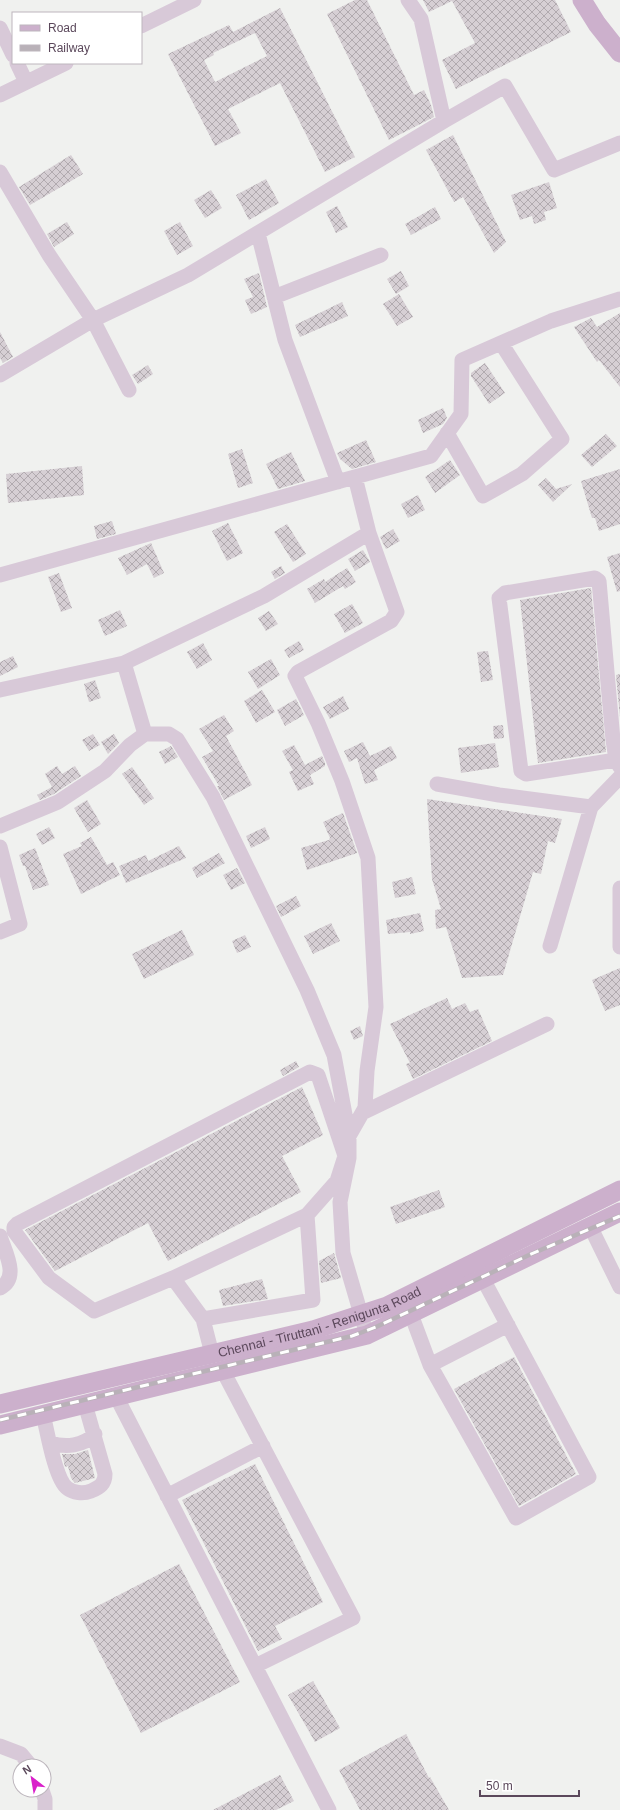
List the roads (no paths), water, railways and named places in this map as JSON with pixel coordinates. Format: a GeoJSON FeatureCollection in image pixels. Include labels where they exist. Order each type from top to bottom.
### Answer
{"type":"FeatureCollection","features":[{"type":"Feature","properties":{"kind":"main road"},"geometry":{"type":"LineString","coordinates":[[582,0],[597,24],[620,53]]}},
{"type":"Feature","properties":{"kind":"main road","name":"Chennai - Tiruttani - Renigunta Road"},"geometry":{"type":"LineString","coordinates":[[0,1404],[313,1330],[362,1315],[387,1306],[620,1190]]}},
{"type":"Feature","properties":{"kind":"main road","name":"Chennai - Tiruttani - Renigunta Road"},"geometry":{"type":"LineString","coordinates":[[0,1425],[367,1335],[620,1212]]}},
{"type":"Feature","properties":{"kind":"main road"},"geometry":{"type":"LineString","coordinates":[[497,1251],[506,1268]]}},
{"type":"Feature","properties":{"kind":"street"},"geometry":{"type":"LineString","coordinates":[[142,26],[194,0]]}},
{"type":"Feature","properties":{"kind":"street"},"geometry":{"type":"LineString","coordinates":[[408,0],[421,19],[444,121]]}},
{"type":"Feature","properties":{"kind":"street"},"geometry":{"type":"LineString","coordinates":[[0,28],[12,53]]}},
{"type":"Feature","properties":{"kind":"street"},"geometry":{"type":"LineString","coordinates":[[17,64],[26,82]]}},
{"type":"Feature","properties":{"kind":"street"},"geometry":{"type":"LineString","coordinates":[[0,96],[64,64]]}},
{"type":"Feature","properties":{"kind":"street"},"geometry":{"type":"LineString","coordinates":[[0,375],[93,320],[188,275],[505,86],[554,170],[620,143]]}},
{"type":"Feature","properties":{"kind":"street"},"geometry":{"type":"LineString","coordinates":[[0,172],[49,255],[93,320],[129,390]]}},
{"type":"Feature","properties":{"kind":"street"},"geometry":{"type":"LineString","coordinates":[[258,233],[285,340],[338,482]]}},
{"type":"Feature","properties":{"kind":"street"},"geometry":{"type":"LineString","coordinates":[[274,298],[381,255]]}},
{"type":"Feature","properties":{"kind":"street"},"geometry":{"type":"LineString","coordinates":[[0,575],[431,456],[461,414],[462,360],[551,321],[620,299]]}},
{"type":"Feature","properties":{"kind":"street"},"geometry":{"type":"LineString","coordinates":[[447,433],[483,496],[522,474],[562,439],[501,343]]}},
{"type":"Feature","properties":{"kind":"street"},"geometry":{"type":"LineString","coordinates":[[349,1136],[365,1108],[367,1071],[376,1006],[368,858],[342,782],[318,723],[295,676],[298,672],[391,621],[397,612],[369,533],[355,477]]}},
{"type":"Feature","properties":{"kind":"street"},"geometry":{"type":"LineString","coordinates":[[0,690],[124,663],[264,596],[337,554],[369,533]]}},
{"type":"Feature","properties":{"kind":"street"},"geometry":{"type":"LineString","coordinates":[[595,578],[599,581],[618,763],[526,774],[521,771],[499,598],[505,593],[595,578]]}},
{"type":"Feature","properties":{"kind":"street"},"geometry":{"type":"LineString","coordinates":[[124,663],[145,734]]}},
{"type":"Feature","properties":{"kind":"street"},"geometry":{"type":"LineString","coordinates":[[0,826],[58,802],[105,771],[130,745],[145,734],[170,734],[177,739],[213,797],[307,990],[334,1055],[349,1136],[349,1158],[340,1202],[343,1253],[367,1335]]}},
{"type":"Feature","properties":{"kind":"street"},"geometry":{"type":"LineString","coordinates":[[550,946],[591,807],[620,777]]}},
{"type":"Feature","properties":{"kind":"street"},"geometry":{"type":"LineString","coordinates":[[437,784],[499,795],[591,807]]}},
{"type":"Feature","properties":{"kind":"street"},"geometry":{"type":"LineString","coordinates":[[0,847],[20,924],[0,932]]}},
{"type":"Feature","properties":{"kind":"street"},"geometry":{"type":"LineString","coordinates":[[620,888],[620,947]]}},
{"type":"Feature","properties":{"kind":"street"},"geometry":{"type":"LineString","coordinates":[[362,1113],[547,1024]]}},
{"type":"Feature","properties":{"kind":"street"},"geometry":{"type":"LineString","coordinates":[[310,1072],[318,1075],[345,1156],[336,1181],[307,1215],[174,1278],[94,1311],[49,1278],[14,1231],[14,1226],[310,1072]]}},
{"type":"Feature","properties":{"kind":"street"},"geometry":{"type":"LineString","coordinates":[[203,1319],[313,1300],[307,1215]]}},
{"type":"Feature","properties":{"kind":"street"},"geometry":{"type":"LineString","coordinates":[[590,1226],[620,1287]]}},
{"type":"Feature","properties":{"kind":"street"},"geometry":{"type":"LineString","coordinates":[[0,1236],[11,1270],[11,1278],[0,1288]]}},
{"type":"Feature","properties":{"kind":"street"},"geometry":{"type":"LineString","coordinates":[[174,1278],[203,1319],[212,1354]]}},
{"type":"Feature","properties":{"kind":"street"},"geometry":{"type":"LineString","coordinates":[[411,1314],[430,1365],[516,1518],[589,1477],[483,1279]]}},
{"type":"Feature","properties":{"kind":"street"},"geometry":{"type":"LineString","coordinates":[[430,1365],[508,1325]]}},
{"type":"Feature","properties":{"kind":"street"},"geometry":{"type":"LineString","coordinates":[[223,1371],[353,1618],[255,1666]]}},
{"type":"Feature","properties":{"kind":"street"},"geometry":{"type":"LineString","coordinates":[[116,1396],[329,1810]]}},
{"type":"Feature","properties":{"kind":"street"},"geometry":{"type":"LineString","coordinates":[[43,1414],[60,1479],[67,1488],[80,1493],[87,1492],[102,1485],[105,1480],[103,1465],[95,1434],[85,1404]]}},
{"type":"Feature","properties":{"kind":"street"},"geometry":{"type":"LineString","coordinates":[[50,1443],[62,1447],[88,1440],[95,1434]]}},
{"type":"Feature","properties":{"kind":"street"},"geometry":{"type":"LineString","coordinates":[[167,1496],[263,1446]]}},
{"type":"Feature","properties":{"kind":"street"},"geometry":{"type":"LineString","coordinates":[[0,1746],[20,1754],[24,1758]]}},
{"type":"Feature","properties":{"kind":"street"},"geometry":{"type":"LineString","coordinates":[[45,1798],[46,1810]]}},
{"type":"Feature","properties":{"kind":"railway"},"geometry":{"type":"LineString","coordinates":[[0,1420],[352,1336],[376,1327],[529,1255],[620,1216]]}}]}
